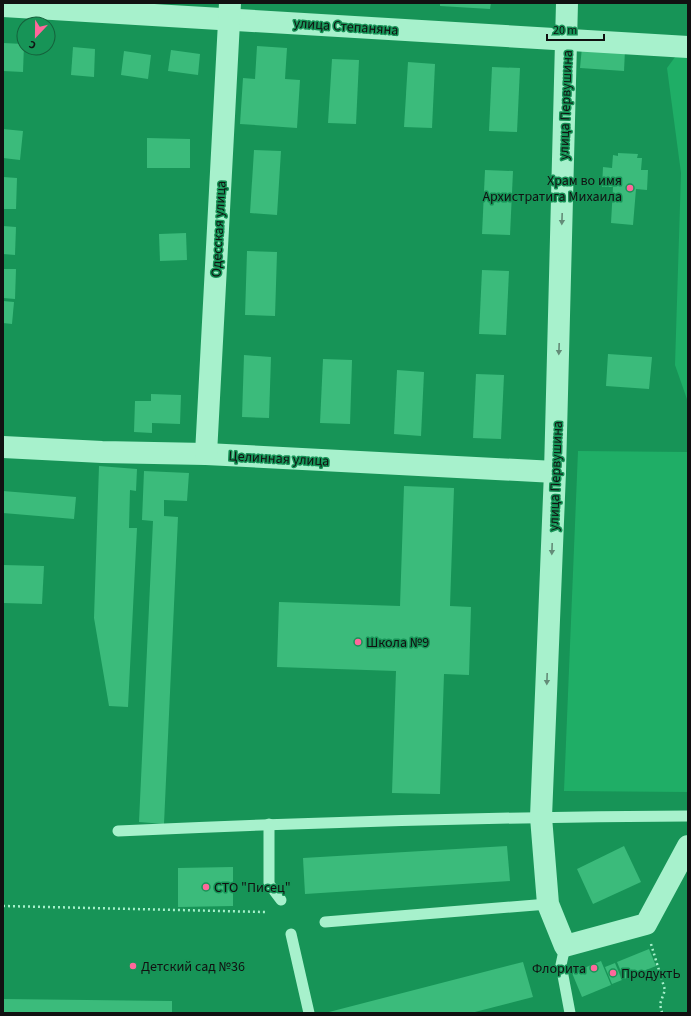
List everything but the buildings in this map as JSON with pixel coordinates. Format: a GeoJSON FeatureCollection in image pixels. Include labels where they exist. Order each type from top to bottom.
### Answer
{"type":"FeatureCollection","features":[{"type":"Feature","properties":{"kind":"street","name":"улица Первушина"},"geometry":{"type":"LineString","coordinates":[[565,946],[548,904],[541,817],[555,472],[567,3]]}},
{"type":"Feature","properties":{"kind":"street","name":"улица Степаняна"},"geometry":{"type":"LineString","coordinates":[[3,6],[230,11],[567,40],[688,47]]}},
{"type":"Feature","properties":{"kind":"street","name":"Одесская улица"},"geometry":{"type":"LineString","coordinates":[[206,454],[230,11]]}},
{"type":"Feature","properties":{"kind":"street","name":"Целинная улица"},"geometry":{"type":"LineString","coordinates":[[3,447],[102,452],[206,454],[555,472]]}},
{"type":"Feature","properties":{"kind":"street"},"geometry":{"type":"LineString","coordinates":[[565,946],[646,924],[688,846]]}},
{"type":"Feature","properties":{"kind":"lane"},"geometry":{"type":"LineString","coordinates":[[118,831],[269,824],[541,817],[688,816]]}},
{"type":"Feature","properties":{"kind":"lane"},"geometry":{"type":"LineString","coordinates":[[269,824],[269,884],[280,900]]}},
{"type":"Feature","properties":{"kind":"lane"},"geometry":{"type":"LineString","coordinates":[[325,922],[548,904]]}},
{"type":"Feature","properties":{"kind":"lane"},"geometry":{"type":"LineString","coordinates":[[291,934],[309,1013]]}},
{"type":"Feature","properties":{"kind":"lane"},"geometry":{"type":"LineString","coordinates":[[565,946],[562,965],[570,1013]]}},
{"type":"Feature","properties":{"kind":"path"},"geometry":{"type":"LineString","coordinates":[[3,906],[265,912]]}},
{"type":"Feature","properties":{"kind":"path"},"geometry":{"type":"LineString","coordinates":[[646,924],[666,990],[660,1004],[662,1013]]}},
{"type":"Feature","properties":{"kind":"green space"},"geometry":{"type":"Polygon","coordinates":[[[678,53],[688,54],[688,402],[675,365],[681,173],[667,68],[678,53]]]}},
{"type":"Feature","properties":{"kind":"green space"},"geometry":{"type":"Polygon","coordinates":[[[578,451],[688,452],[688,792],[564,791],[578,451]]]}},
{"type":"Feature","properties":{"kind":"place","name":"Храм во имя Архистратига Михаила"},"geometry":{"type":"Point","coordinates":[630,188]}},
{"type":"Feature","properties":{"kind":"place","name":"Школа №9"},"geometry":{"type":"Point","coordinates":[358,642]}},
{"type":"Feature","properties":{"kind":"place","name":"СТО \"Писец\""},"geometry":{"type":"Point","coordinates":[206,887]}},
{"type":"Feature","properties":{"kind":"place","name":"Детский сад №36"},"geometry":{"type":"Point","coordinates":[133,966]}},
{"type":"Feature","properties":{"kind":"place","name":"Флорита"},"geometry":{"type":"Point","coordinates":[594,968]}},
{"type":"Feature","properties":{"kind":"place","name":"ПродуктЬ"},"geometry":{"type":"Point","coordinates":[613,973]}}]}
